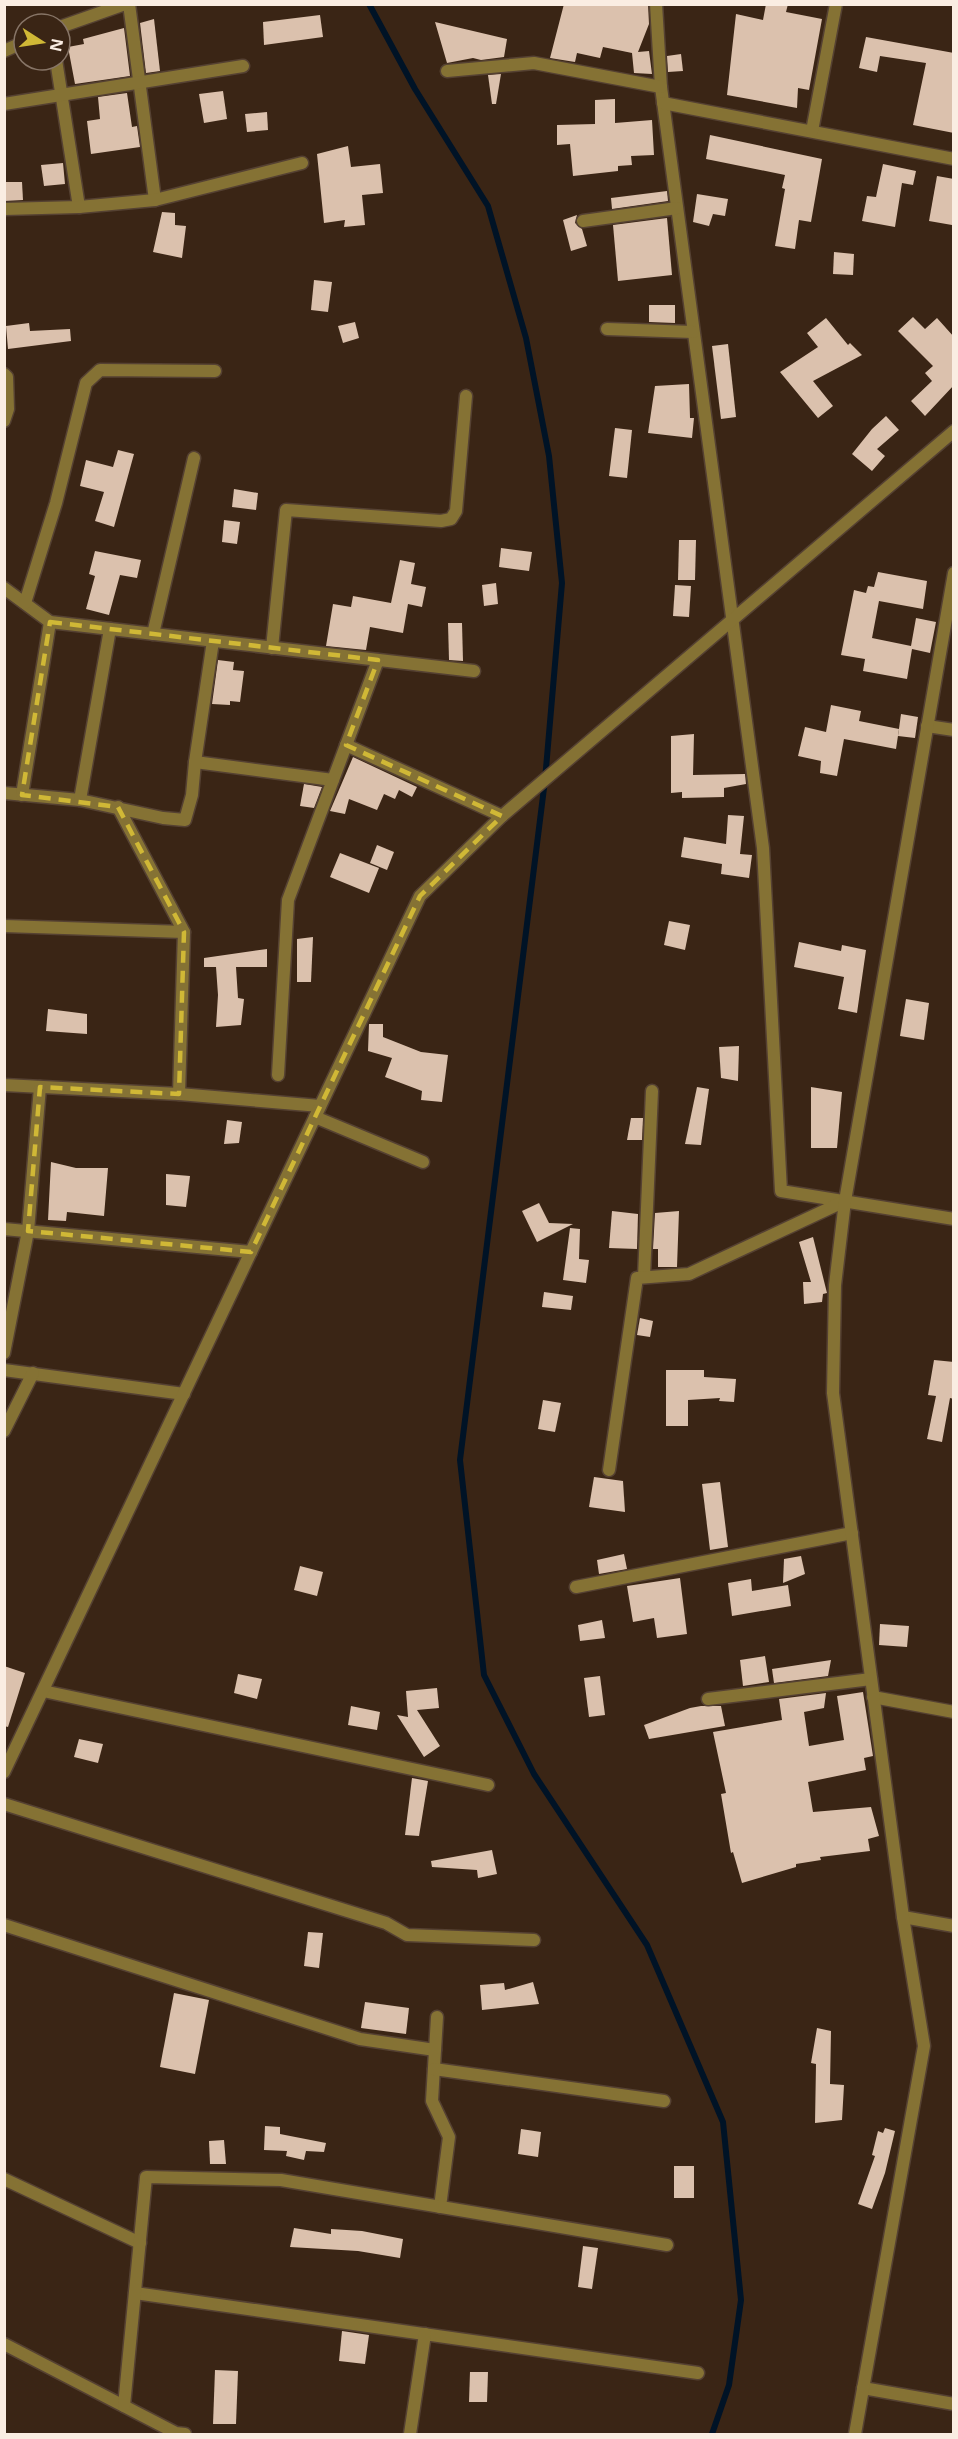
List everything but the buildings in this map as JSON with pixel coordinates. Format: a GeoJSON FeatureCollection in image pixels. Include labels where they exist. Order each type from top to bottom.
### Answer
{"type":"FeatureCollection","features":[{"type":"Feature","properties":{"kind":"street"},"geometry":{"type":"LineString","coordinates":[[72,23],[127,4],[155,200]]}},
{"type":"Feature","properties":{"kind":"street"},"geometry":{"type":"LineString","coordinates":[[656,4],[663,103],[763,848],[781,1191],[954,1219]]}},
{"type":"Feature","properties":{"kind":"street"},"geometry":{"type":"LineString","coordinates":[[812,132],[836,4]]}},
{"type":"Feature","properties":{"kind":"street"},"geometry":{"type":"LineString","coordinates":[[447,71],[534,63],[661,87]]}},
{"type":"Feature","properties":{"kind":"street"},"geometry":{"type":"LineString","coordinates":[[4,104],[243,66]]}},
{"type":"Feature","properties":{"kind":"street"},"geometry":{"type":"LineString","coordinates":[[58,72],[80,207]]}},
{"type":"Feature","properties":{"kind":"street"},"geometry":{"type":"LineString","coordinates":[[663,103],[954,159]]}},
{"type":"Feature","properties":{"kind":"street"},"geometry":{"type":"LineString","coordinates":[[4,209],[80,207],[155,200],[302,163]]}},
{"type":"Feature","properties":{"kind":"street"},"geometry":{"type":"LineString","coordinates":[[583,221],[677,208]]}},
{"type":"Feature","properties":{"kind":"street"},"geometry":{"type":"LineString","coordinates":[[607,329],[693,332]]}},
{"type":"Feature","properties":{"kind":"street"},"geometry":{"type":"LineString","coordinates":[[25,603],[56,503],[86,383],[100,370],[215,371]]}},
{"type":"Feature","properties":{"kind":"street"},"geometry":{"type":"LineString","coordinates":[[4,374],[7,377],[8,409],[4,421]]}},
{"type":"Feature","properties":{"kind":"street"},"geometry":{"type":"LineString","coordinates":[[272,648],[286,510],[441,521],[451,519],[456,511],[466,396]]}},
{"type":"Feature","properties":{"kind":"street"},"geometry":{"type":"LineString","coordinates":[[4,1772],[420,896],[502,816],[954,431]]}},
{"type":"Feature","properties":{"kind":"street"},"geometry":{"type":"LineString","coordinates":[[153,634],[194,458]]}},
{"type":"Feature","properties":{"kind":"street"},"geometry":{"type":"LineString","coordinates":[[855,2434],[924,2046],[903,1917],[833,1393],[835,1285],[844,1201],[954,573]]}},
{"type":"Feature","properties":{"kind":"street"},"geometry":{"type":"LineString","coordinates":[[4,588],[50,622],[474,671]]}},
{"type":"Feature","properties":{"kind":"street"},"geometry":{"type":"LineString","coordinates":[[22,795],[50,622]]}},
{"type":"Feature","properties":{"kind":"street"},"geometry":{"type":"LineString","coordinates":[[80,800],[110,629]]}},
{"type":"Feature","properties":{"kind":"street"},"geometry":{"type":"LineString","coordinates":[[4,794],[80,800],[164,818],[185,820],[192,795],[213,641]]}},
{"type":"Feature","properties":{"kind":"street"},"geometry":{"type":"LineString","coordinates":[[278,1075],[288,900],[378,660]]}},
{"type":"Feature","properties":{"kind":"street"},"geometry":{"type":"LineString","coordinates":[[927,726],[954,730]]}},
{"type":"Feature","properties":{"kind":"street"},"geometry":{"type":"LineString","coordinates":[[346,745],[502,816]]}},
{"type":"Feature","properties":{"kind":"street"},"geometry":{"type":"LineString","coordinates":[[195,762],[333,780]]}},
{"type":"Feature","properties":{"kind":"street"},"geometry":{"type":"LineString","coordinates":[[118,807],[184,932],[179,1094]]}},
{"type":"Feature","properties":{"kind":"street"},"geometry":{"type":"LineString","coordinates":[[4,927],[184,932]]}},
{"type":"Feature","properties":{"kind":"street"},"geometry":{"type":"LineString","coordinates":[[4,1085],[179,1094],[317,1112],[423,1162]]}},
{"type":"Feature","properties":{"kind":"street"},"geometry":{"type":"LineString","coordinates":[[4,1353],[28,1231],[40,1087]]}},
{"type":"Feature","properties":{"kind":"street"},"geometry":{"type":"LineString","coordinates":[[644,1277],[652,1090]]}},
{"type":"Feature","properties":{"kind":"street"},"geometry":{"type":"LineString","coordinates":[[609,1470],[637,1278],[688,1274],[844,1201]]}},
{"type":"Feature","properties":{"kind":"street"},"geometry":{"type":"LineString","coordinates":[[4,1229],[251,1252]]}},
{"type":"Feature","properties":{"kind":"street"},"geometry":{"type":"LineString","coordinates":[[4,1370],[184,1394]]}},
{"type":"Feature","properties":{"kind":"street"},"geometry":{"type":"LineString","coordinates":[[4,1431],[33,1373]]}},
{"type":"Feature","properties":{"kind":"street"},"geometry":{"type":"LineString","coordinates":[[576,1587],[852,1533]]}},
{"type":"Feature","properties":{"kind":"street"},"geometry":{"type":"LineString","coordinates":[[708,1699],[871,1679]]}},
{"type":"Feature","properties":{"kind":"street"},"geometry":{"type":"LineString","coordinates":[[43,1691],[488,1785]]}},
{"type":"Feature","properties":{"kind":"street"},"geometry":{"type":"LineString","coordinates":[[873,1697],[954,1712]]}},
{"type":"Feature","properties":{"kind":"street"},"geometry":{"type":"LineString","coordinates":[[4,1803],[386,1923],[407,1935],[534,1940]]}},
{"type":"Feature","properties":{"kind":"street"},"geometry":{"type":"LineString","coordinates":[[903,1917],[954,1926]]}},
{"type":"Feature","properties":{"kind":"street"},"geometry":{"type":"LineString","coordinates":[[4,1926],[360,2040],[435,2050]]}},
{"type":"Feature","properties":{"kind":"street"},"geometry":{"type":"LineString","coordinates":[[437,2017],[432,2101],[449,2137],[440,2207]]}},
{"type":"Feature","properties":{"kind":"street"},"geometry":{"type":"LineString","coordinates":[[434,2069],[664,2101]]}},
{"type":"Feature","properties":{"kind":"street"},"geometry":{"type":"LineString","coordinates":[[124,2406],[146,2177],[281,2180],[667,2245]]}},
{"type":"Feature","properties":{"kind":"street"},"geometry":{"type":"LineString","coordinates":[[4,2179],[140,2243]]}},
{"type":"Feature","properties":{"kind":"street"},"geometry":{"type":"LineString","coordinates":[[135,2293],[698,2373]]}},
{"type":"Feature","properties":{"kind":"street"},"geometry":{"type":"LineString","coordinates":[[410,2434],[425,2334]]}},
{"type":"Feature","properties":{"kind":"street"},"geometry":{"type":"LineString","coordinates":[[4,2344],[176,2433],[184,2434]]}},
{"type":"Feature","properties":{"kind":"street"},"geometry":{"type":"LineString","coordinates":[[863,2388],[954,2404]]}},
{"type":"Feature","properties":{"kind":"highlighted area"},"geometry":{"type":"Polygon","coordinates":[[[50,622],[378,660],[346,745],[502,816],[420,896],[251,1252],[28,1231],[40,1087],[179,1094],[184,932],[118,807],[22,795],[50,622]]]}},
{"type":"Feature","properties":{"kind":"waterway"},"geometry":{"type":"LineString","coordinates":[[369,4],[415,89],[488,206],[526,338],[549,456],[562,583],[545,780],[460,1460],[484,1675],[534,1774],[647,1945],[723,2122],[741,2300],[729,2385],[712,2434]]}}]}
